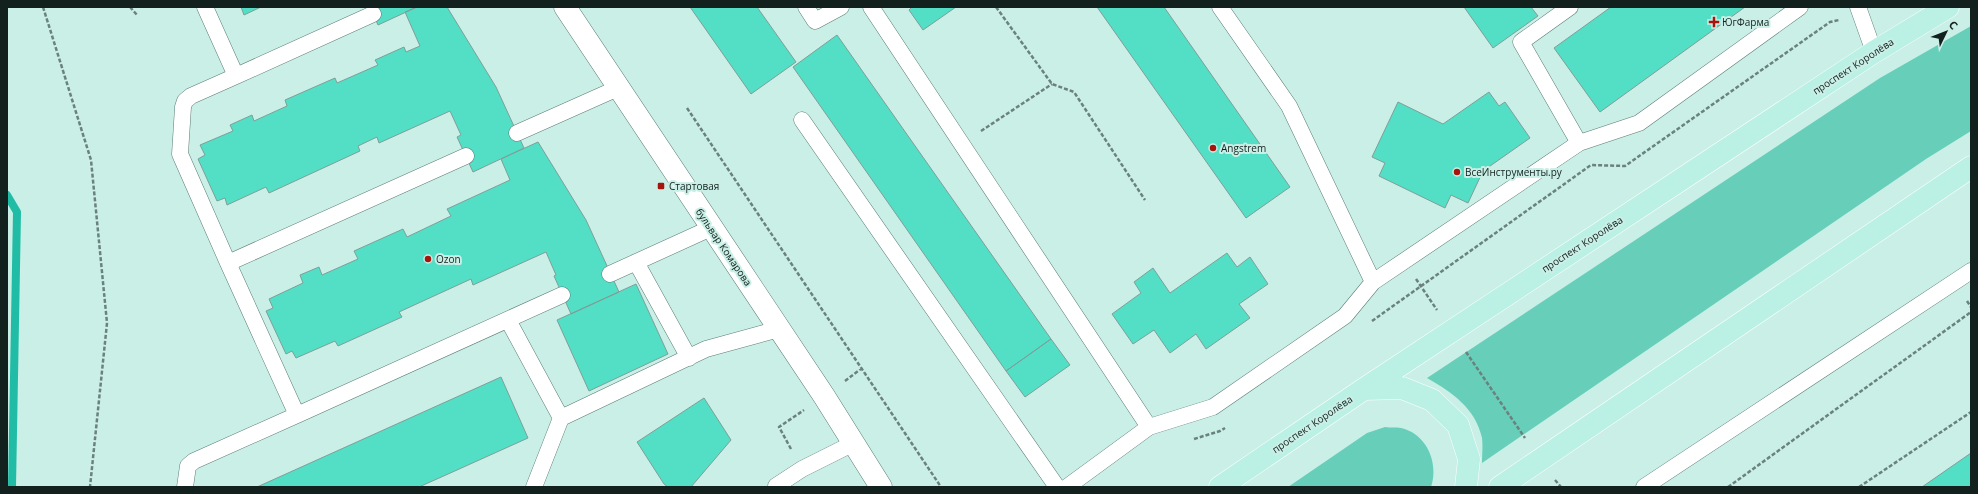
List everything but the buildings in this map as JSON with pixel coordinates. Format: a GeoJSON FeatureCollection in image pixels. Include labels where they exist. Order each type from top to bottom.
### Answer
{"type":"FeatureCollection","features":[{"type":"Feature","properties":{"kind":"main road","name":"проспект Королёва"},"geometry":{"type":"LineString","coordinates":[[1220,487],[1451,331],[1874,52],[1948,7]]}},
{"type":"Feature","properties":{"kind":"main road"},"geometry":{"type":"LineString","coordinates":[[1500,487],[1971,167]]}},
{"type":"Feature","properties":{"kind":"main road"},"geometry":{"type":"LineString","coordinates":[[1364,389],[1402,388],[1432,400],[1458,425],[1469,459],[1466,487]]}},
{"type":"Feature","properties":{"kind":"street","name":"бульвар Комарова"},"geometry":{"type":"LineString","coordinates":[[565,7],[824,396],[852,444],[881,487]]}},
{"type":"Feature","properties":{"kind":"lane"},"geometry":{"type":"LineString","coordinates":[[205,7],[236,76]]}},
{"type":"Feature","properties":{"kind":"lane"},"geometry":{"type":"LineString","coordinates":[[806,7],[815,21],[840,7]]}},
{"type":"Feature","properties":{"kind":"lane"},"geometry":{"type":"LineString","coordinates":[[870,7],[1148,427]]}},
{"type":"Feature","properties":{"kind":"lane"},"geometry":{"type":"LineString","coordinates":[[1220,7],[1289,106],[1373,282]]}},
{"type":"Feature","properties":{"kind":"lane"},"geometry":{"type":"LineString","coordinates":[[1570,7],[1521,42],[1579,143]]}},
{"type":"Feature","properties":{"kind":"lane"},"geometry":{"type":"LineString","coordinates":[[1067,487],[1148,427],[1213,407],[1345,316],[1373,282],[1579,143],[1639,123],[1800,7]]}},
{"type":"Feature","properties":{"kind":"lane"},"geometry":{"type":"LineString","coordinates":[[1860,12],[1874,52]]}},
{"type":"Feature","properties":{"kind":"lane"},"geometry":{"type":"LineString","coordinates":[[297,415],[183,164],[179,145],[185,101],[191,96],[373,14]]}},
{"type":"Feature","properties":{"kind":"lane"},"geometry":{"type":"LineString","coordinates":[[517,133],[618,88]]}},
{"type":"Feature","properties":{"kind":"lane"},"geometry":{"type":"LineString","coordinates":[[802,120],[1057,487]]}},
{"type":"Feature","properties":{"kind":"lane"},"geometry":{"type":"LineString","coordinates":[[228,264],[466,156]]}},
{"type":"Feature","properties":{"kind":"lane"},"geometry":{"type":"LineString","coordinates":[[610,274],[711,228]]}},
{"type":"Feature","properties":{"kind":"lane"},"geometry":{"type":"LineString","coordinates":[[636,262],[689,358]]}},
{"type":"Feature","properties":{"kind":"lane"},"geometry":{"type":"LineString","coordinates":[[1644,487],[1971,271]]}},
{"type":"Feature","properties":{"kind":"lane"},"geometry":{"type":"LineString","coordinates":[[185,487],[188,466],[194,462],[562,295]]}},
{"type":"Feature","properties":{"kind":"lane"},"geometry":{"type":"LineString","coordinates":[[508,320],[561,418]]}},
{"type":"Feature","properties":{"kind":"lane"},"geometry":{"type":"LineString","coordinates":[[534,487],[561,418],[706,349],[779,328]]}},
{"type":"Feature","properties":{"kind":"lane"},"geometry":{"type":"LineString","coordinates":[[776,487],[802,469],[852,444]]}},
{"type":"Feature","properties":{"kind":"path"},"geometry":{"type":"LineString","coordinates":[[43,7],[91,160],[106,307],[107,323],[90,487]]}},
{"type":"Feature","properties":{"kind":"path"},"geometry":{"type":"LineString","coordinates":[[130,7],[137,15]]}},
{"type":"Feature","properties":{"kind":"path"},"geometry":{"type":"LineString","coordinates":[[996,7],[1052,84],[1074,92],[1146,200]]}},
{"type":"Feature","properties":{"kind":"path"},"geometry":{"type":"LineString","coordinates":[[1369,324],[1591,165],[1625,166],[1830,22],[1860,12]]}},
{"type":"Feature","properties":{"kind":"path"},"geometry":{"type":"LineString","coordinates":[[961,144],[1052,84]]}},
{"type":"Feature","properties":{"kind":"path"},"geometry":{"type":"LineString","coordinates":[[687,108],[941,487]]}},
{"type":"Feature","properties":{"kind":"path"},"geometry":{"type":"LineString","coordinates":[[1404,262],[1540,460]]}},
{"type":"Feature","properties":{"kind":"path"},"geometry":{"type":"LineString","coordinates":[[1728,487],[1971,312]]}},
{"type":"Feature","properties":{"kind":"path"},"geometry":{"type":"LineString","coordinates":[[802,469],[779,428],[824,396]]}},
{"type":"Feature","properties":{"kind":"path"},"geometry":{"type":"LineString","coordinates":[[1859,487],[1971,412]]}},
{"type":"Feature","properties":{"kind":"path"},"geometry":{"type":"LineString","coordinates":[[1191,439],[1220,432],[1227,427]]}},
{"type":"Feature","properties":{"kind":"green space"},"geometry":{"type":"Polygon","coordinates":[[[1971,26],[1971,131],[1926,159],[1482,463],[1482,438],[1479,428],[1469,410],[1454,395],[1427,378],[1880,78],[1971,26]]]}},
{"type":"Feature","properties":{"kind":"green space"},"geometry":{"type":"Polygon","coordinates":[[[1385,427],[1401,428],[1410,431],[1418,436],[1424,443],[1432,459],[1433,478],[1431,487],[1288,487],[1367,433],[1385,427]]]}},
{"type":"Feature","properties":{"kind":"waterway"},"geometry":{"type":"LineString","coordinates":[[7,195],[17,212],[12,487]]}},
{"type":"Feature","properties":{"kind":"place","name":"ЮгФарма"},"geometry":{"type":"Point","coordinates":[1714,22]}},
{"type":"Feature","properties":{"kind":"place","name":"Angstrem"},"geometry":{"type":"Point","coordinates":[1213,148]}},
{"type":"Feature","properties":{"kind":"place","name":"ВсеИнструменты.ру"},"geometry":{"type":"Point","coordinates":[1457,172]}},
{"type":"Feature","properties":{"kind":"place","name":"Стартовая"},"geometry":{"type":"Point","coordinates":[661,186]}},
{"type":"Feature","properties":{"kind":"place","name":"Ozon"},"geometry":{"type":"Point","coordinates":[428,259]}}]}
